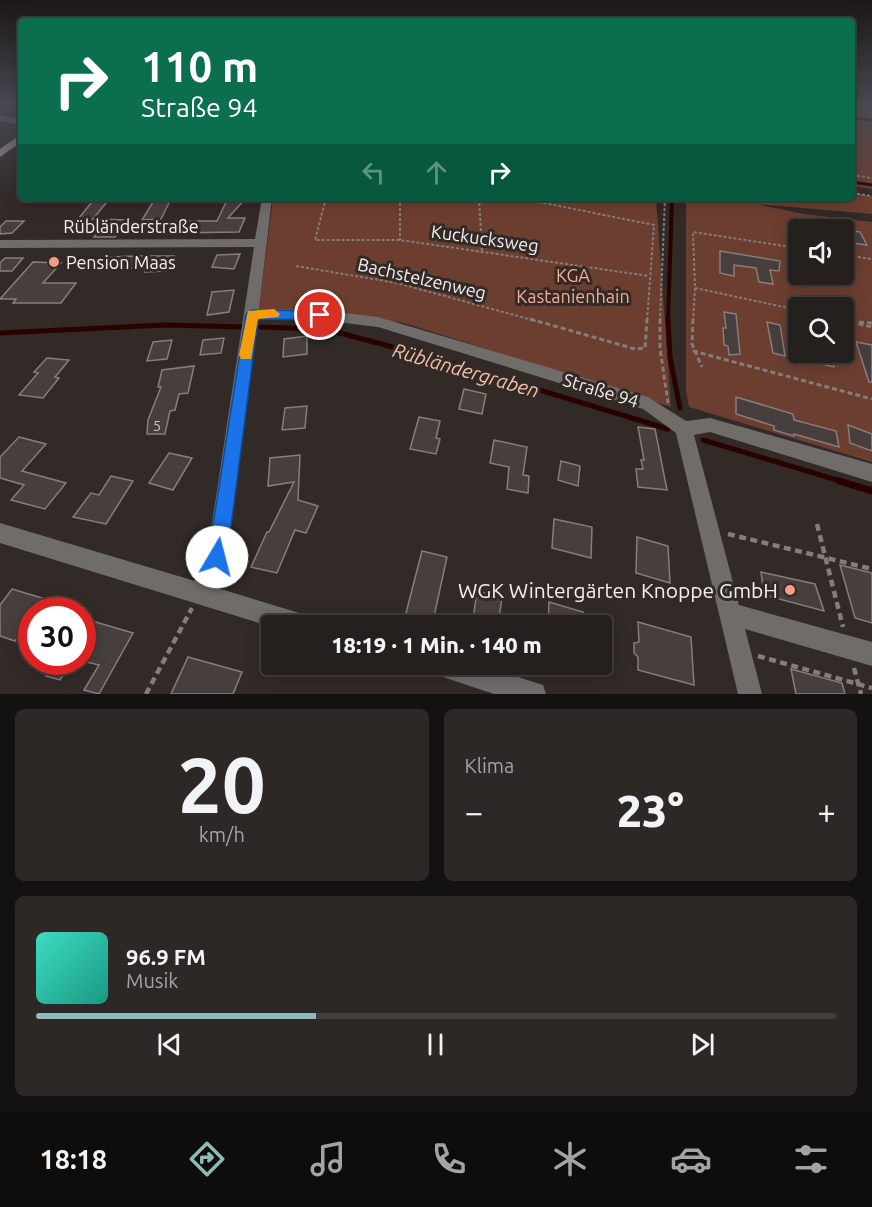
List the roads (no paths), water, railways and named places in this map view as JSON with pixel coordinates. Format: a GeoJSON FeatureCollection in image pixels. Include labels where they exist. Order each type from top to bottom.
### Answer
{"type":"FeatureCollection","features":[{"type":"Feature","properties":{"kind":"main road"},"geometry":{"type":"LineString","coordinates":[[0,154],[18,139]]}},
{"type":"Feature","properties":{"kind":"street"},"geometry":{"type":"LineString","coordinates":[[200,594],[217,557],[267,201]]}},
{"type":"Feature","properties":{"kind":"street","name":"Rübländerstraße"},"geometry":{"type":"LineString","coordinates":[[0,244],[262,243]]}},
{"type":"Feature","properties":{"kind":"street","name":"Straße 94"},"geometry":{"type":"LineString","coordinates":[[252,314],[330,316],[378,322],[648,404],[677,424]]}},
{"type":"Feature","properties":{"kind":"street"},"geometry":{"type":"LineString","coordinates":[[750,694],[709,530],[677,424],[710,425],[872,473]]}},
{"type":"Feature","properties":{"kind":"street"},"geometry":{"type":"LineString","coordinates":[[0,533],[270,615]]}},
{"type":"Feature","properties":{"kind":"street"},"geometry":{"type":"LineString","coordinates":[[729,613],[872,654]]}},
{"type":"Feature","properties":{"kind":"street"},"geometry":{"type":"LineString","coordinates":[[472,675],[534,694]]}},
{"type":"Feature","properties":{"kind":"waterway"},"geometry":{"type":"LineString","coordinates":[[855,182],[872,185]]}},
{"type":"Feature","properties":{"kind":"waterway","name":"Rübländergraben"},"geometry":{"type":"LineString","coordinates":[[668,320],[672,201]]}},
{"type":"Feature","properties":{"kind":"waterway","name":"Rübländergraben"},"geometry":{"type":"LineString","coordinates":[[668,320],[670,357],[680,408]]}},
{"type":"Feature","properties":{"kind":"waterway","name":"Rübländergraben"},"geometry":{"type":"LineString","coordinates":[[0,333],[165,325],[244,327]]}},
{"type":"Feature","properties":{"kind":"waterway","name":"Rübländergraben"},"geometry":{"type":"LineString","coordinates":[[261,327],[318,329],[340,333],[441,360],[668,429]]}},
{"type":"Feature","properties":{"kind":"waterway","name":"Rübländergraben"},"geometry":{"type":"LineString","coordinates":[[703,440],[844,482]]}},
{"type":"Feature","properties":{"kind":"waterway","name":"Rübländergraben"},"geometry":{"type":"LineString","coordinates":[[839,481],[872,491]]}},
{"type":"Feature","properties":{"kind":"place","name":"Pension Maas"},"geometry":{"type":"Point","coordinates":[54,262]}},
{"type":"Feature","properties":{"kind":"place","name":"WGK Wintergärten Knoppe GmbH"},"geometry":{"type":"Point","coordinates":[790,590]}},
{"type":"Feature","properties":{"kind":"park label","name":"KGA Kastanienhain"},"geometry":{"type":"Point","coordinates":[573,285]}}]}
